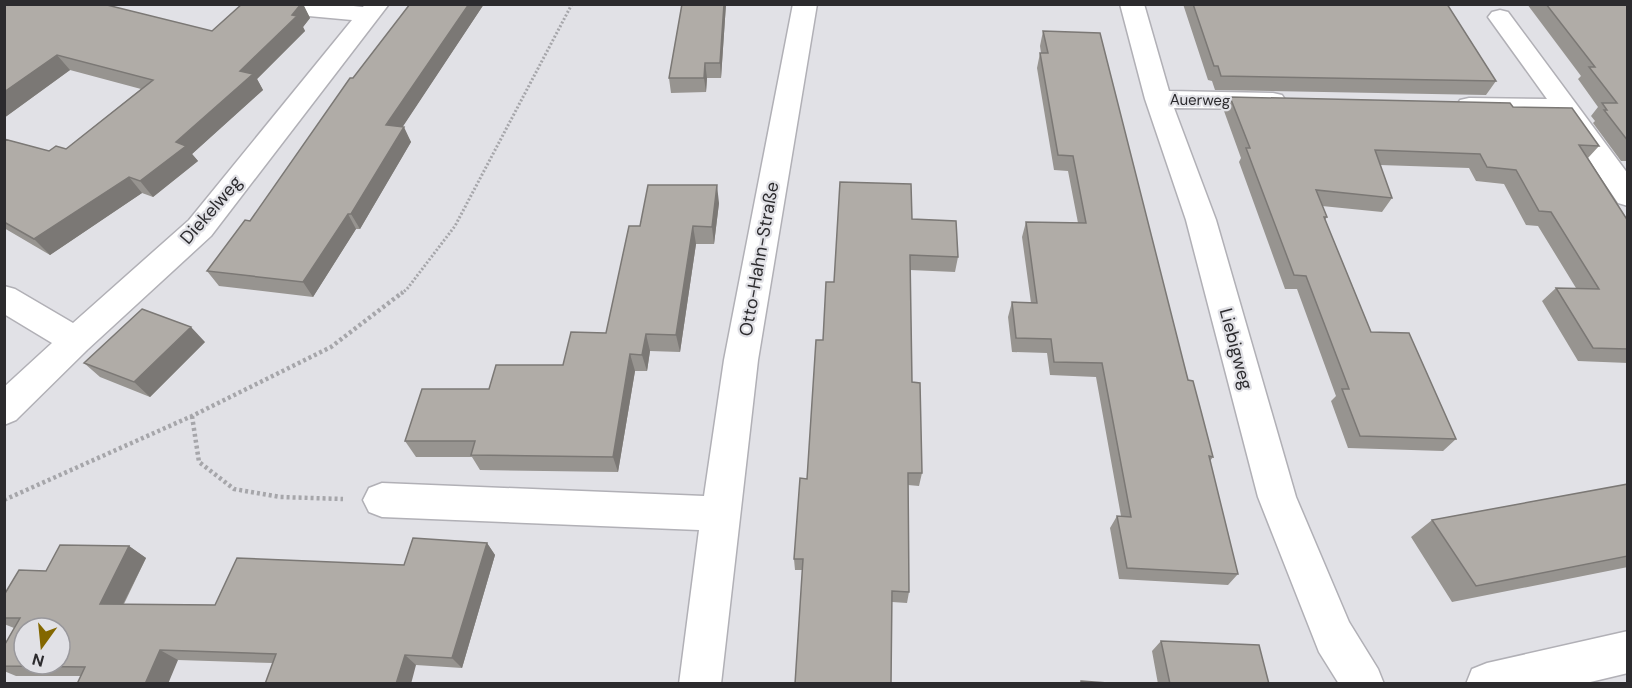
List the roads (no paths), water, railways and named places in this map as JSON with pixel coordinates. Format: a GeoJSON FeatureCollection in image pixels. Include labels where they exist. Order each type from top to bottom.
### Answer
{"type":"FeatureCollection","features":[{"type":"Feature","properties":{"kind":"street","name":"Diekelweg"},"geometry":{"type":"LineString","coordinates":[[253,4],[374,10]]}},
{"type":"Feature","properties":{"kind":"street","name":"Otto-Hahn-Straße"},"geometry":{"type":"LineString","coordinates":[[700,684],[741,360],[805,4]]}},
{"type":"Feature","properties":{"kind":"street","name":"Liebigweg"},"geometry":{"type":"LineString","coordinates":[[1132,4],[1158,99],[1201,220],[1277,497],[1334,637],[1363,684]]}},
{"type":"Feature","properties":{"kind":"street","name":"Diekelweg"},"geometry":{"type":"LineString","coordinates":[[4,410],[75,341],[200,228],[374,10]]}},
{"type":"Feature","properties":{"kind":"street"},"geometry":{"type":"LineString","coordinates":[[1500,17],[1628,196]]}},
{"type":"Feature","properties":{"kind":"street","name":"Auerweg"},"geometry":{"type":"LineString","coordinates":[[1158,99],[1298,102]]}},
{"type":"Feature","properties":{"kind":"street"},"geometry":{"type":"LineString","coordinates":[[1450,105],[1567,108]]}},
{"type":"Feature","properties":{"kind":"street"},"geometry":{"type":"LineString","coordinates":[[4,298],[75,341]]}},
{"type":"Feature","properties":{"kind":"street"},"geometry":{"type":"LineString","coordinates":[[382,500],[720,514]]}},
{"type":"Feature","properties":{"kind":"street"},"geometry":{"type":"LineString","coordinates":[[1487,684],[1628,652]]}}]}
